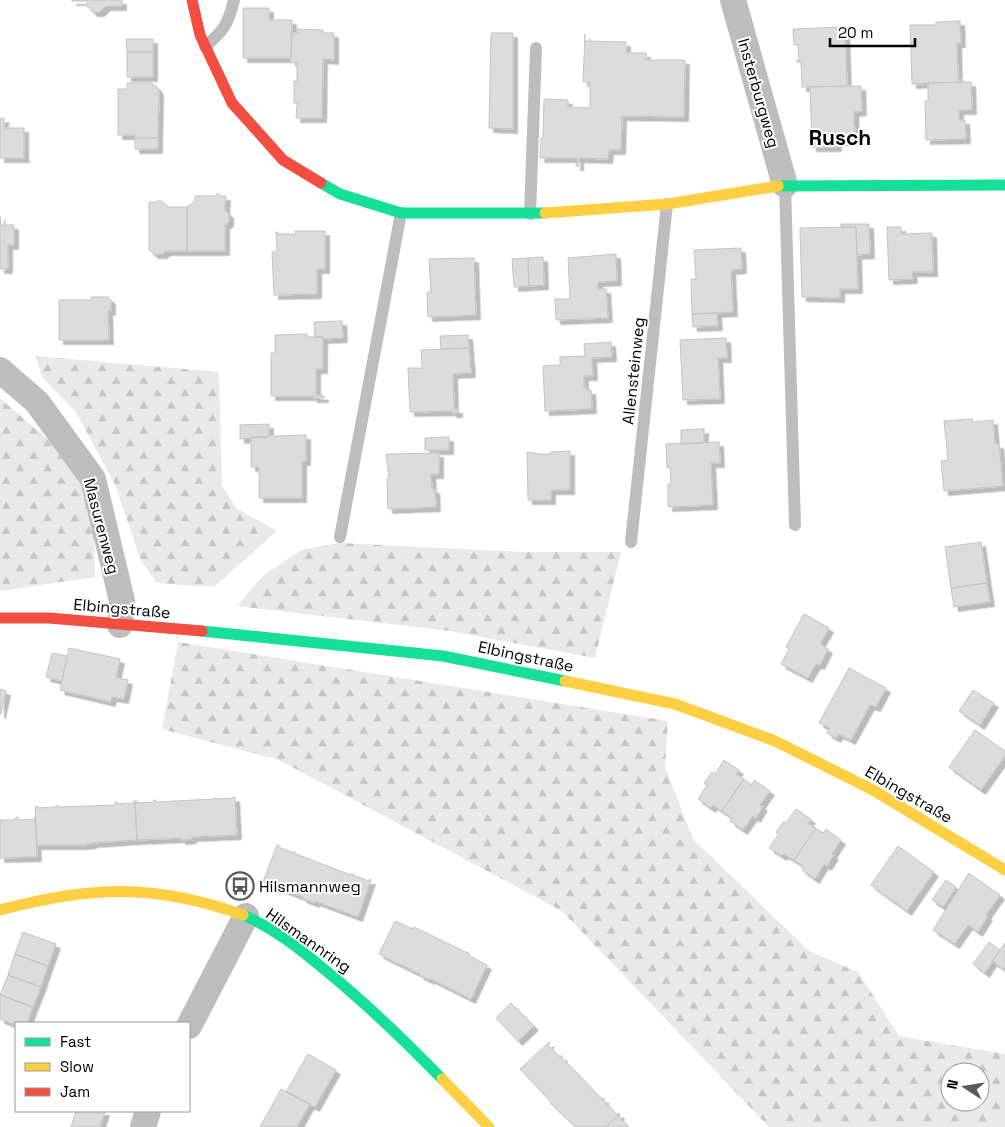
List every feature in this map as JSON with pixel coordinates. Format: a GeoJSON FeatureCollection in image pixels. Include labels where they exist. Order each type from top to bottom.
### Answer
{"type":"FeatureCollection","features":[{"type":"Feature","properties":{"kind":"street"},"geometry":{"type":"LineString","coordinates":[[192,0],[200,35],[232,103],[283,160],[340,194],[401,213],[530,214],[667,204],[785,185],[1005,185]]}},
{"type":"Feature","properties":{"kind":"street"},"geometry":{"type":"LineString","coordinates":[[733,0],[748,0]]}},
{"type":"Feature","properties":{"kind":"street","name":"Insterburgweg"},"geometry":{"type":"LineString","coordinates":[[733,0],[785,185]]}},
{"type":"Feature","properties":{"kind":"street","name":"Masurenweg"},"geometry":{"type":"LineString","coordinates":[[0,370],[37,402],[93,479],[122,601],[120,624]]}},
{"type":"Feature","properties":{"kind":"street","name":"Elbingstraße"},"geometry":{"type":"LineString","coordinates":[[0,618],[49,618],[120,624],[444,656],[675,704],[775,741],[873,790],[1005,870]]}},
{"type":"Feature","properties":{"kind":"street","name":"Hilsmannring"},"geometry":{"type":"LineString","coordinates":[[0,910],[32,901],[68,895],[137,890],[170,893],[206,901],[246,916],[294,945],[348,987],[489,1127]]}},
{"type":"Feature","properties":{"kind":"street"},"geometry":{"type":"LineString","coordinates":[[190,1024],[246,916]]}},
{"type":"Feature","properties":{"kind":"street"},"geometry":{"type":"LineString","coordinates":[[143,1127],[148,1112]]}},
{"type":"Feature","properties":{"kind":"lane"},"geometry":{"type":"LineString","coordinates":[[205,46],[222,33],[230,17],[234,0]]}},
{"type":"Feature","properties":{"kind":"lane"},"geometry":{"type":"LineString","coordinates":[[530,214],[536,48]]}},
{"type":"Feature","properties":{"kind":"lane"},"geometry":{"type":"LineString","coordinates":[[785,185],[795,525]]}},
{"type":"Feature","properties":{"kind":"lane","name":"Allensteinweg"},"geometry":{"type":"LineString","coordinates":[[631,542],[667,204]]}},
{"type":"Feature","properties":{"kind":"lane"},"geometry":{"type":"LineString","coordinates":[[340,537],[401,213]]}},
{"type":"Feature","properties":{"kind":"green space"},"geometry":{"type":"Polygon","coordinates":[[[36,356],[219,372],[222,485],[236,508],[277,531],[214,587],[157,583],[141,561],[115,485],[76,412],[42,377],[36,356]]]}},
{"type":"Feature","properties":{"kind":"green space"},"geometry":{"type":"Polygon","coordinates":[[[0,398],[93,479],[95,577],[0,591],[0,398]]]}},
{"type":"Feature","properties":{"kind":"green space"},"geometry":{"type":"Polygon","coordinates":[[[339,543],[525,552],[621,552],[595,658],[450,631],[237,606],[263,576],[301,550],[339,543]]]}},
{"type":"Feature","properties":{"kind":"green space"},"geometry":{"type":"Polygon","coordinates":[[[178,642],[668,721],[665,767],[693,839],[809,951],[858,972],[899,1036],[1005,1054],[1005,1127],[769,1127],[562,911],[279,760],[162,729],[178,642]]]}},
{"type":"Feature","properties":{"kind":"building"},"geometry":{"type":"Polygon","coordinates":[[[72,0],[122,0],[122,6],[106,6],[100,12],[93,12],[87,6],[87,1],[72,0]]]}},
{"type":"Feature","properties":{"kind":"building"},"geometry":{"type":"Polygon","coordinates":[[[243,8],[269,8],[269,20],[292,20],[291,58],[243,58],[243,8]]]}},
{"type":"Feature","properties":{"kind":"building"},"geometry":{"type":"Polygon","coordinates":[[[960,21],[961,43],[957,43],[958,80],[963,80],[963,82],[912,84],[910,25],[936,25],[936,22],[960,21]]]}},
{"type":"Feature","properties":{"kind":"building"},"geometry":{"type":"Polygon","coordinates":[[[845,27],[847,86],[802,87],[801,62],[797,62],[799,60],[798,45],[794,45],[793,29],[845,27]]]}},
{"type":"Feature","properties":{"kind":"building"},"geometry":{"type":"Polygon","coordinates":[[[297,29],[323,30],[323,33],[334,33],[334,60],[323,59],[322,118],[296,118],[297,103],[294,103],[294,81],[297,81],[297,62],[291,62],[291,58],[292,33],[298,33],[297,29]]]}},
{"type":"Feature","properties":{"kind":"building"},"geometry":{"type":"Polygon","coordinates":[[[491,33],[513,33],[513,129],[489,128],[491,33]]]}},
{"type":"Feature","properties":{"kind":"building"},"geometry":{"type":"Polygon","coordinates":[[[585,34],[585,41],[626,42],[626,53],[646,53],[646,60],[685,60],[684,117],[622,116],[621,150],[609,150],[608,159],[579,158],[579,166],[576,166],[577,158],[540,158],[541,138],[543,138],[544,99],[568,100],[568,107],[590,108],[590,82],[583,82],[585,34]]]}},
{"type":"Feature","properties":{"kind":"building"},"geometry":{"type":"Polygon","coordinates":[[[126,39],[153,39],[153,52],[127,52],[126,39]]]}},
{"type":"Feature","properties":{"kind":"building"},"geometry":{"type":"Polygon","coordinates":[[[127,52],[153,52],[153,77],[127,77],[127,52]]]}},
{"type":"Feature","properties":{"kind":"building"},"geometry":{"type":"Polygon","coordinates":[[[971,82],[972,110],[959,110],[959,120],[965,120],[966,139],[926,140],[925,101],[928,101],[928,83],[971,82]]]}},
{"type":"Feature","properties":{"kind":"building"},"geometry":{"type":"Polygon","coordinates":[[[127,83],[151,83],[159,91],[158,138],[135,138],[135,135],[118,135],[118,89],[127,89],[127,83]]]}},
{"type":"Feature","properties":{"kind":"building"},"geometry":{"type":"Polygon","coordinates":[[[861,86],[862,111],[854,112],[855,139],[859,139],[859,141],[837,141],[837,147],[812,147],[810,87],[861,86]]]}},
{"type":"Feature","properties":{"kind":"building"},"geometry":{"type":"Polygon","coordinates":[[[4,118],[4,128],[24,128],[24,156],[26,158],[0,158],[0,119],[4,118]]]}},
{"type":"Feature","properties":{"kind":"building"},"geometry":{"type":"Polygon","coordinates":[[[135,138],[158,138],[158,149],[135,149],[135,138]]]}},
{"type":"Feature","properties":{"kind":"building"},"geometry":{"type":"Polygon","coordinates":[[[218,193],[221,196],[226,196],[225,210],[229,214],[229,222],[225,225],[225,251],[187,251],[187,207],[195,201],[195,196],[215,196],[218,193]]]}},
{"type":"Feature","properties":{"kind":"building"},"geometry":{"type":"Polygon","coordinates":[[[160,200],[169,207],[187,207],[187,251],[166,251],[163,254],[154,254],[149,250],[149,202],[160,200]]]}},
{"type":"Feature","properties":{"kind":"building"},"geometry":{"type":"Polygon","coordinates":[[[0,216],[1,225],[14,225],[14,245],[8,245],[8,269],[0,269],[0,216]]]}},
{"type":"Feature","properties":{"kind":"building"},"geometry":{"type":"Polygon","coordinates":[[[841,224],[869,224],[870,254],[857,255],[856,227],[841,227],[841,224]]]}},
{"type":"Feature","properties":{"kind":"building"},"geometry":{"type":"Polygon","coordinates":[[[856,227],[858,289],[840,289],[840,298],[802,297],[800,228],[856,227]]]}},
{"type":"Feature","properties":{"kind":"building"},"geometry":{"type":"Polygon","coordinates":[[[887,227],[901,227],[901,234],[932,233],[933,272],[912,272],[913,279],[889,280],[887,227]]]}},
{"type":"Feature","properties":{"kind":"building"},"geometry":{"type":"Polygon","coordinates":[[[295,231],[325,231],[325,269],[317,269],[317,294],[274,295],[272,252],[277,252],[276,232],[278,234],[296,234],[295,231]]]}},
{"type":"Feature","properties":{"kind":"building"},"geometry":{"type":"Polygon","coordinates":[[[741,248],[742,269],[731,270],[733,312],[692,314],[691,279],[696,279],[694,250],[741,248]]]}},
{"type":"Feature","properties":{"kind":"building"},"geometry":{"type":"Polygon","coordinates":[[[616,254],[617,281],[598,282],[598,289],[606,289],[608,318],[556,320],[555,299],[570,299],[568,258],[616,254]]]}},
{"type":"Feature","properties":{"kind":"building"},"geometry":{"type":"Polygon","coordinates":[[[543,257],[544,285],[529,286],[528,258],[543,257]]]}},
{"type":"Feature","properties":{"kind":"building"},"geometry":{"type":"Polygon","coordinates":[[[474,258],[476,315],[428,317],[427,292],[431,292],[429,259],[474,258]]]}},
{"type":"Feature","properties":{"kind":"building"},"geometry":{"type":"Polygon","coordinates":[[[528,258],[529,286],[514,287],[512,259],[528,258]]]}},
{"type":"Feature","properties":{"kind":"building"},"geometry":{"type":"Polygon","coordinates":[[[91,297],[108,297],[111,300],[111,311],[108,310],[109,340],[59,340],[59,300],[91,300],[91,297]]]}},
{"type":"Feature","properties":{"kind":"building"},"geometry":{"type":"Polygon","coordinates":[[[717,313],[718,326],[693,327],[692,314],[717,313]]]}},
{"type":"Feature","properties":{"kind":"building"},"geometry":{"type":"Polygon","coordinates":[[[342,321],[343,338],[323,339],[323,337],[315,337],[314,322],[342,321]]]}},
{"type":"Feature","properties":{"kind":"building"},"geometry":{"type":"Polygon","coordinates":[[[307,334],[307,337],[323,337],[323,369],[316,369],[316,395],[324,396],[324,398],[313,398],[313,396],[271,396],[271,353],[275,353],[275,335],[307,334]]]}},
{"type":"Feature","properties":{"kind":"building"},"geometry":{"type":"Polygon","coordinates":[[[468,335],[469,348],[441,349],[440,336],[468,335]]]}},
{"type":"Feature","properties":{"kind":"building"},"geometry":{"type":"Polygon","coordinates":[[[726,338],[727,358],[718,358],[720,399],[683,400],[680,340],[726,338]]]}},
{"type":"Feature","properties":{"kind":"building"},"geometry":{"type":"Polygon","coordinates":[[[611,342],[612,357],[592,358],[593,376],[584,376],[584,387],[586,387],[586,390],[591,390],[592,409],[545,411],[543,366],[560,365],[560,357],[585,356],[584,344],[611,342]]]}},
{"type":"Feature","properties":{"kind":"building"},"geometry":{"type":"Polygon","coordinates":[[[469,348],[471,373],[453,374],[454,409],[458,409],[458,413],[452,413],[452,411],[410,412],[408,368],[422,368],[421,350],[469,348]]]}},
{"type":"Feature","properties":{"kind":"building"},"geometry":{"type":"Polygon","coordinates":[[[972,419],[973,422],[993,420],[995,444],[999,444],[1003,486],[944,491],[941,461],[948,460],[944,421],[972,419]]]}},
{"type":"Feature","properties":{"kind":"building"},"geometry":{"type":"Polygon","coordinates":[[[269,424],[269,437],[240,439],[240,425],[269,424]]]}},
{"type":"Feature","properties":{"kind":"building"},"geometry":{"type":"Polygon","coordinates":[[[704,429],[704,443],[681,444],[681,430],[704,429]]]}},
{"type":"Feature","properties":{"kind":"building"},"geometry":{"type":"Polygon","coordinates":[[[306,435],[306,461],[302,461],[302,498],[259,498],[259,467],[251,467],[251,437],[306,435]]]}},
{"type":"Feature","properties":{"kind":"building"},"geometry":{"type":"Polygon","coordinates":[[[449,437],[449,450],[425,450],[425,438],[449,437]]]}},
{"type":"Feature","properties":{"kind":"building"},"geometry":{"type":"Polygon","coordinates":[[[719,442],[720,463],[711,463],[713,505],[668,507],[668,484],[671,484],[670,467],[667,468],[666,444],[719,442]]]}},
{"type":"Feature","properties":{"kind":"building"},"geometry":{"type":"Polygon","coordinates":[[[570,451],[570,490],[551,490],[551,500],[528,500],[527,452],[551,454],[551,452],[570,451]]]}},
{"type":"Feature","properties":{"kind":"building"},"geometry":{"type":"Polygon","coordinates":[[[439,453],[439,474],[431,474],[432,489],[435,489],[436,507],[388,509],[387,479],[389,478],[386,454],[439,453]]]}},
{"type":"Feature","properties":{"kind":"building"},"geometry":{"type":"Polygon","coordinates":[[[981,542],[987,583],[951,588],[945,547],[981,542]]]}},
{"type":"Feature","properties":{"kind":"building"},"geometry":{"type":"Polygon","coordinates":[[[987,583],[990,602],[954,607],[951,588],[987,583]]]}},
{"type":"Feature","properties":{"kind":"building"},"geometry":{"type":"Polygon","coordinates":[[[804,614],[829,628],[820,644],[828,649],[820,665],[816,664],[808,678],[781,664],[789,649],[786,647],[804,614]]]}},
{"type":"Feature","properties":{"kind":"building"},"geometry":{"type":"Polygon","coordinates":[[[69,648],[120,659],[116,678],[128,680],[124,699],[112,697],[111,702],[60,690],[69,648]]]}},
{"type":"Feature","properties":{"kind":"building"},"geometry":{"type":"Polygon","coordinates":[[[52,653],[67,656],[62,681],[46,677],[52,653]]]}},
{"type":"Feature","properties":{"kind":"building"},"geometry":{"type":"Polygon","coordinates":[[[849,668],[886,688],[876,707],[870,705],[851,740],[839,734],[836,738],[827,733],[830,728],[819,723],[849,668]]]}},
{"type":"Feature","properties":{"kind":"building"},"geometry":{"type":"Polygon","coordinates":[[[0,689],[6,691],[1,714],[0,714],[0,689]]]}},
{"type":"Feature","properties":{"kind":"building"},"geometry":{"type":"Polygon","coordinates":[[[973,690],[994,703],[980,725],[959,711],[973,690]]]}},
{"type":"Feature","properties":{"kind":"building"},"geometry":{"type":"Polygon","coordinates":[[[975,730],[1005,751],[1005,756],[981,790],[949,767],[975,730]]]}},
{"type":"Feature","properties":{"kind":"building"},"geometry":{"type":"Polygon","coordinates":[[[724,760],[739,770],[736,774],[744,779],[722,811],[713,805],[711,808],[698,799],[707,785],[704,783],[712,772],[715,774],[724,760]]]}},
{"type":"Feature","properties":{"kind":"building"},"geometry":{"type":"Polygon","coordinates":[[[744,779],[752,785],[754,780],[770,791],[760,805],[763,806],[756,818],[753,816],[743,830],[730,821],[732,818],[722,811],[744,779]]]}},
{"type":"Feature","properties":{"kind":"building"},"geometry":{"type":"Polygon","coordinates":[[[235,797],[237,835],[192,837],[192,839],[181,840],[181,838],[137,840],[135,801],[137,803],[154,802],[154,800],[156,802],[235,797]]]}},
{"type":"Feature","properties":{"kind":"building"},"geometry":{"type":"Polygon","coordinates":[[[134,801],[137,840],[82,845],[37,845],[35,807],[115,805],[115,802],[117,804],[134,803],[134,801]]]}},
{"type":"Feature","properties":{"kind":"building"},"geometry":{"type":"Polygon","coordinates":[[[796,809],[811,819],[808,823],[816,828],[794,860],[784,854],[782,856],[769,848],[779,834],[776,832],[784,821],[786,823],[796,809]]]}},
{"type":"Feature","properties":{"kind":"building"},"geometry":{"type":"Polygon","coordinates":[[[35,816],[37,857],[0,858],[0,820],[15,820],[18,817],[18,820],[34,819],[35,816]]]}},
{"type":"Feature","properties":{"kind":"building"},"geometry":{"type":"Polygon","coordinates":[[[816,828],[823,833],[826,829],[841,840],[827,866],[824,864],[815,879],[802,870],[804,867],[794,860],[816,828]]]}},
{"type":"Feature","properties":{"kind":"building"},"geometry":{"type":"Polygon","coordinates":[[[277,845],[351,875],[352,873],[369,881],[370,879],[358,917],[315,901],[315,903],[263,882],[277,845]]]}},
{"type":"Feature","properties":{"kind":"building"},"geometry":{"type":"Polygon","coordinates":[[[898,846],[934,872],[907,911],[871,885],[898,846]]]}},
{"type":"Feature","properties":{"kind":"building"},"geometry":{"type":"Polygon","coordinates":[[[969,873],[1000,895],[986,915],[988,916],[978,932],[968,925],[955,944],[933,930],[969,873]]]}},
{"type":"Feature","properties":{"kind":"building"},"geometry":{"type":"Polygon","coordinates":[[[946,880],[956,887],[943,907],[932,900],[946,880]]]}},
{"type":"Feature","properties":{"kind":"building"},"geometry":{"type":"Polygon","coordinates":[[[395,921],[413,929],[414,927],[470,954],[469,956],[487,965],[471,999],[379,954],[395,921]]]}},
{"type":"Feature","properties":{"kind":"building"},"geometry":{"type":"Polygon","coordinates":[[[23,932],[56,944],[48,966],[15,954],[23,932]]]}},
{"type":"Feature","properties":{"kind":"building"},"geometry":{"type":"Polygon","coordinates":[[[989,942],[1000,950],[985,973],[973,964],[989,942]]]}},
{"type":"Feature","properties":{"kind":"building"},"geometry":{"type":"Polygon","coordinates":[[[1005,943],[1005,970],[992,961],[1005,943]]]}},
{"type":"Feature","properties":{"kind":"building"},"geometry":{"type":"Polygon","coordinates":[[[15,954],[48,966],[41,987],[8,975],[15,954]]]}},
{"type":"Feature","properties":{"kind":"building"},"geometry":{"type":"Polygon","coordinates":[[[8,975],[41,987],[33,1007],[0,995],[8,975]]]}},
{"type":"Feature","properties":{"kind":"building"},"geometry":{"type":"Polygon","coordinates":[[[0,995],[33,1007],[27,1022],[15,1022],[15,1025],[0,1019],[0,995]]]}},
{"type":"Feature","properties":{"kind":"building"},"geometry":{"type":"Polygon","coordinates":[[[511,1003],[534,1026],[518,1041],[496,1018],[511,1003]]]}},
{"type":"Feature","properties":{"kind":"building"},"geometry":{"type":"Polygon","coordinates":[[[549,1042],[548,1045],[560,1057],[562,1055],[562,1058],[603,1100],[604,1098],[604,1101],[617,1115],[618,1113],[620,1114],[606,1127],[576,1127],[550,1103],[520,1069],[549,1042]]]}},
{"type":"Feature","properties":{"kind":"building"},"geometry":{"type":"Polygon","coordinates":[[[308,1054],[336,1070],[315,1107],[286,1092],[308,1054]]]}},
{"type":"Feature","properties":{"kind":"building"},"geometry":{"type":"Polygon","coordinates":[[[281,1089],[310,1104],[297,1127],[260,1127],[281,1089]]]}},
{"type":"Feature","properties":{"kind":"building"},"geometry":{"type":"Polygon","coordinates":[[[76,1112],[105,1112],[100,1127],[71,1127],[76,1112]]]}},
{"type":"Feature","properties":{"kind":"building"},"geometry":{"type":"Polygon","coordinates":[[[620,1114],[619,1117],[629,1127],[606,1127],[620,1114]]]}},
{"type":"Feature","properties":{"kind":"traffic: fast"},"geometry":{"type":"LineString","coordinates":[[321,183],[340,194],[401,213],[545,213]]}},
{"type":"Feature","properties":{"kind":"traffic: fast"},"geometry":{"type":"LineString","coordinates":[[778,186],[1005,185]]}},
{"type":"Feature","properties":{"kind":"traffic: fast"},"geometry":{"type":"LineString","coordinates":[[202,631],[443,656],[565,681]]}},
{"type":"Feature","properties":{"kind":"traffic: fast"},"geometry":{"type":"LineString","coordinates":[[243,915],[276,933],[316,962],[371,1009],[442,1079]]}},
{"type":"Feature","properties":{"kind":"traffic: slow"},"geometry":{"type":"LineString","coordinates":[[545,213],[667,204],[778,186]]}},
{"type":"Feature","properties":{"kind":"traffic: slow"},"geometry":{"type":"LineString","coordinates":[[565,681],[675,704],[775,741],[873,790],[1005,870]]}},
{"type":"Feature","properties":{"kind":"traffic: slow"},"geometry":{"type":"LineString","coordinates":[[0,910],[63,896],[122,891],[180,897],[243,915]]}},
{"type":"Feature","properties":{"kind":"traffic: slow"},"geometry":{"type":"LineString","coordinates":[[442,1079],[489,1127]]}},
{"type":"Feature","properties":{"kind":"traffic: jam"},"geometry":{"type":"LineString","coordinates":[[192,0],[200,35],[232,103],[283,160],[321,183]]}},
{"type":"Feature","properties":{"kind":"traffic: jam"},"geometry":{"type":"LineString","coordinates":[[0,618],[49,618],[202,631]]}},
{"type":"Feature","properties":{"kind":"place","name":"Hilsmannweg"},"geometry":{"type":"Point","coordinates":[240,886]}},
{"type":"Feature","properties":{"kind":"district","name":"Rusch"},"geometry":{"type":"Point","coordinates":[840,138]}}]}
